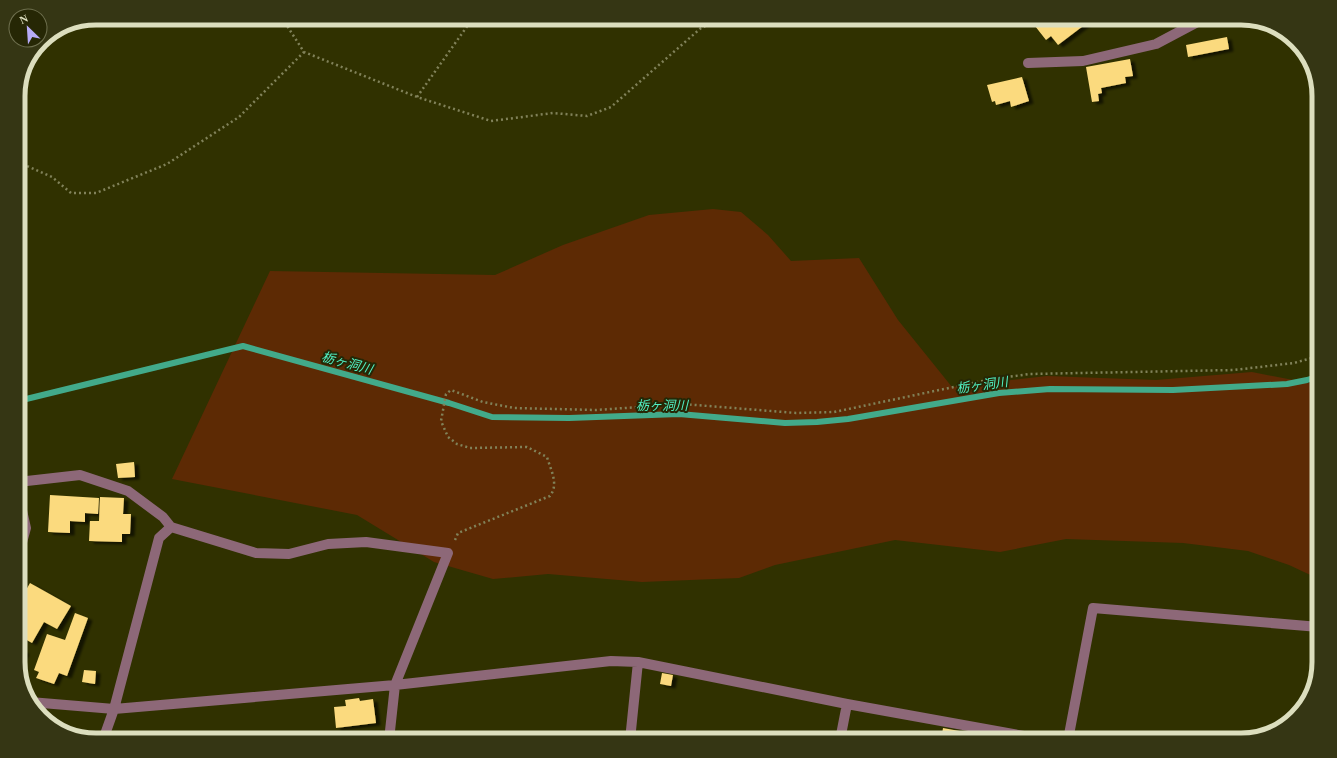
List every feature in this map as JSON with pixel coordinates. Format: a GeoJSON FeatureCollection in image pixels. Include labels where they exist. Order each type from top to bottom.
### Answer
{"type":"FeatureCollection","features":[{"type":"Feature","properties":{"kind":"street"},"geometry":{"type":"LineString","coordinates":[[1028,64],[1083,60],[1156,44],[1192,25]]}},
{"type":"Feature","properties":{"kind":"street"},"geometry":{"type":"LineString","coordinates":[[25,481],[80,475],[128,491],[163,517],[171,527],[256,553],[289,554],[328,544],[366,542],[448,553],[395,685],[390,733]]}},
{"type":"Feature","properties":{"kind":"street"},"geometry":{"type":"LineString","coordinates":[[105,733],[114,709],[159,538],[171,527]]}},
{"type":"Feature","properties":{"kind":"street"},"geometry":{"type":"LineString","coordinates":[[1069,733],[1093,608],[1312,626]]}},
{"type":"Feature","properties":{"kind":"street"},"geometry":{"type":"LineString","coordinates":[[38,703],[114,709],[395,685],[611,662],[638,662],[847,704],[1007,733]]}},
{"type":"Feature","properties":{"kind":"street"},"geometry":{"type":"LineString","coordinates":[[631,733],[638,662]]}},
{"type":"Feature","properties":{"kind":"street"},"geometry":{"type":"LineString","coordinates":[[841,733],[847,704]]}},
{"type":"Feature","properties":{"kind":"path"},"geometry":{"type":"LineString","coordinates":[[287,25],[304,52],[416,96],[491,121],[553,113],[587,116],[611,107],[702,28],[708,25]]}},
{"type":"Feature","properties":{"kind":"path"},"geometry":{"type":"LineString","coordinates":[[416,96],[468,25]]}},
{"type":"Feature","properties":{"kind":"path"},"geometry":{"type":"LineString","coordinates":[[25,165],[52,178],[71,193],[96,193],[167,164],[239,117],[304,52]]}},
{"type":"Feature","properties":{"kind":"path"},"geometry":{"type":"LineString","coordinates":[[448,553],[458,533],[550,496],[554,491],[555,483],[546,458],[527,447],[470,448],[457,444],[448,437],[441,421],[446,394],[451,390],[483,402],[514,408],[596,410],[682,404],[796,413],[834,412],[992,379],[1030,374],[1234,370],[1294,363],[1312,358]]}},
{"type":"Feature","properties":{"kind":"shaded area"},"geometry":{"type":"Polygon","coordinates":[[[713,209],[741,212],[768,235],[791,261],[859,258],[898,320],[952,387],[1047,376],[1156,380],[1252,372],[1312,384],[1312,576],[1289,565],[1248,551],[1183,543],[1066,539],[1000,552],[895,540],[775,565],[739,578],[642,582],[548,574],[493,579],[434,562],[357,515],[172,479],[270,271],[495,275],[563,245],[649,215],[713,209]]]}},
{"type":"Feature","properties":{"kind":"building"},"geometry":{"type":"Polygon","coordinates":[[[1084,25],[1058,45],[1051,36],[1046,40],[1035,26],[1084,25]]]}},
{"type":"Feature","properties":{"kind":"building"},"geometry":{"type":"Polygon","coordinates":[[[1227,37],[1229,49],[1188,57],[1186,45],[1227,37]]]}},
{"type":"Feature","properties":{"kind":"building"},"geometry":{"type":"Polygon","coordinates":[[[1130,59],[1133,76],[1125,77],[1126,83],[1101,88],[1102,93],[1098,94],[1099,101],[1092,102],[1086,67],[1130,59]]]}},
{"type":"Feature","properties":{"kind":"building"},"geometry":{"type":"Polygon","coordinates":[[[1022,77],[1029,101],[1011,107],[1010,101],[996,105],[995,101],[992,102],[987,85],[1022,77]]]}},
{"type":"Feature","properties":{"kind":"building"},"geometry":{"type":"Polygon","coordinates":[[[134,462],[135,477],[118,478],[116,464],[134,462]]]}},
{"type":"Feature","properties":{"kind":"building"},"geometry":{"type":"Polygon","coordinates":[[[50,495],[99,498],[98,514],[85,513],[85,522],[70,521],[70,533],[48,532],[50,495]]]}},
{"type":"Feature","properties":{"kind":"building"},"geometry":{"type":"Polygon","coordinates":[[[100,497],[124,498],[123,514],[131,514],[130,534],[122,534],[122,542],[89,541],[90,521],[99,521],[100,497]]]}},
{"type":"Feature","properties":{"kind":"building"},"geometry":{"type":"Polygon","coordinates":[[[30,583],[71,606],[57,629],[44,622],[32,643],[25,639],[25,592],[30,583]]]}},
{"type":"Feature","properties":{"kind":"building"},"geometry":{"type":"Polygon","coordinates":[[[75,613],[88,618],[67,676],[59,673],[54,684],[36,678],[39,672],[34,670],[47,634],[65,640],[75,613]]]}},
{"type":"Feature","properties":{"kind":"building"},"geometry":{"type":"Polygon","coordinates":[[[84,670],[96,671],[95,684],[82,682],[84,670]]]}},
{"type":"Feature","properties":{"kind":"building"},"geometry":{"type":"Polygon","coordinates":[[[662,673],[673,675],[671,686],[660,684],[662,673]]]}},
{"type":"Feature","properties":{"kind":"building"},"geometry":{"type":"Polygon","coordinates":[[[359,698],[360,701],[373,699],[376,723],[336,728],[334,707],[346,706],[345,700],[359,698]]]}},
{"type":"Feature","properties":{"kind":"building"},"geometry":{"type":"Polygon","coordinates":[[[943,728],[965,732],[965,733],[942,733],[943,728]]]}},
{"type":"Feature","properties":{"kind":"waterway","name":"栃ヶ洞川"},"geometry":{"type":"LineString","coordinates":[[25,399],[243,346],[449,403],[492,417],[569,418],[679,414],[785,423],[817,422],[848,419],[999,393],[1050,389],[1173,390],[1287,384],[1312,378]]}}]}
